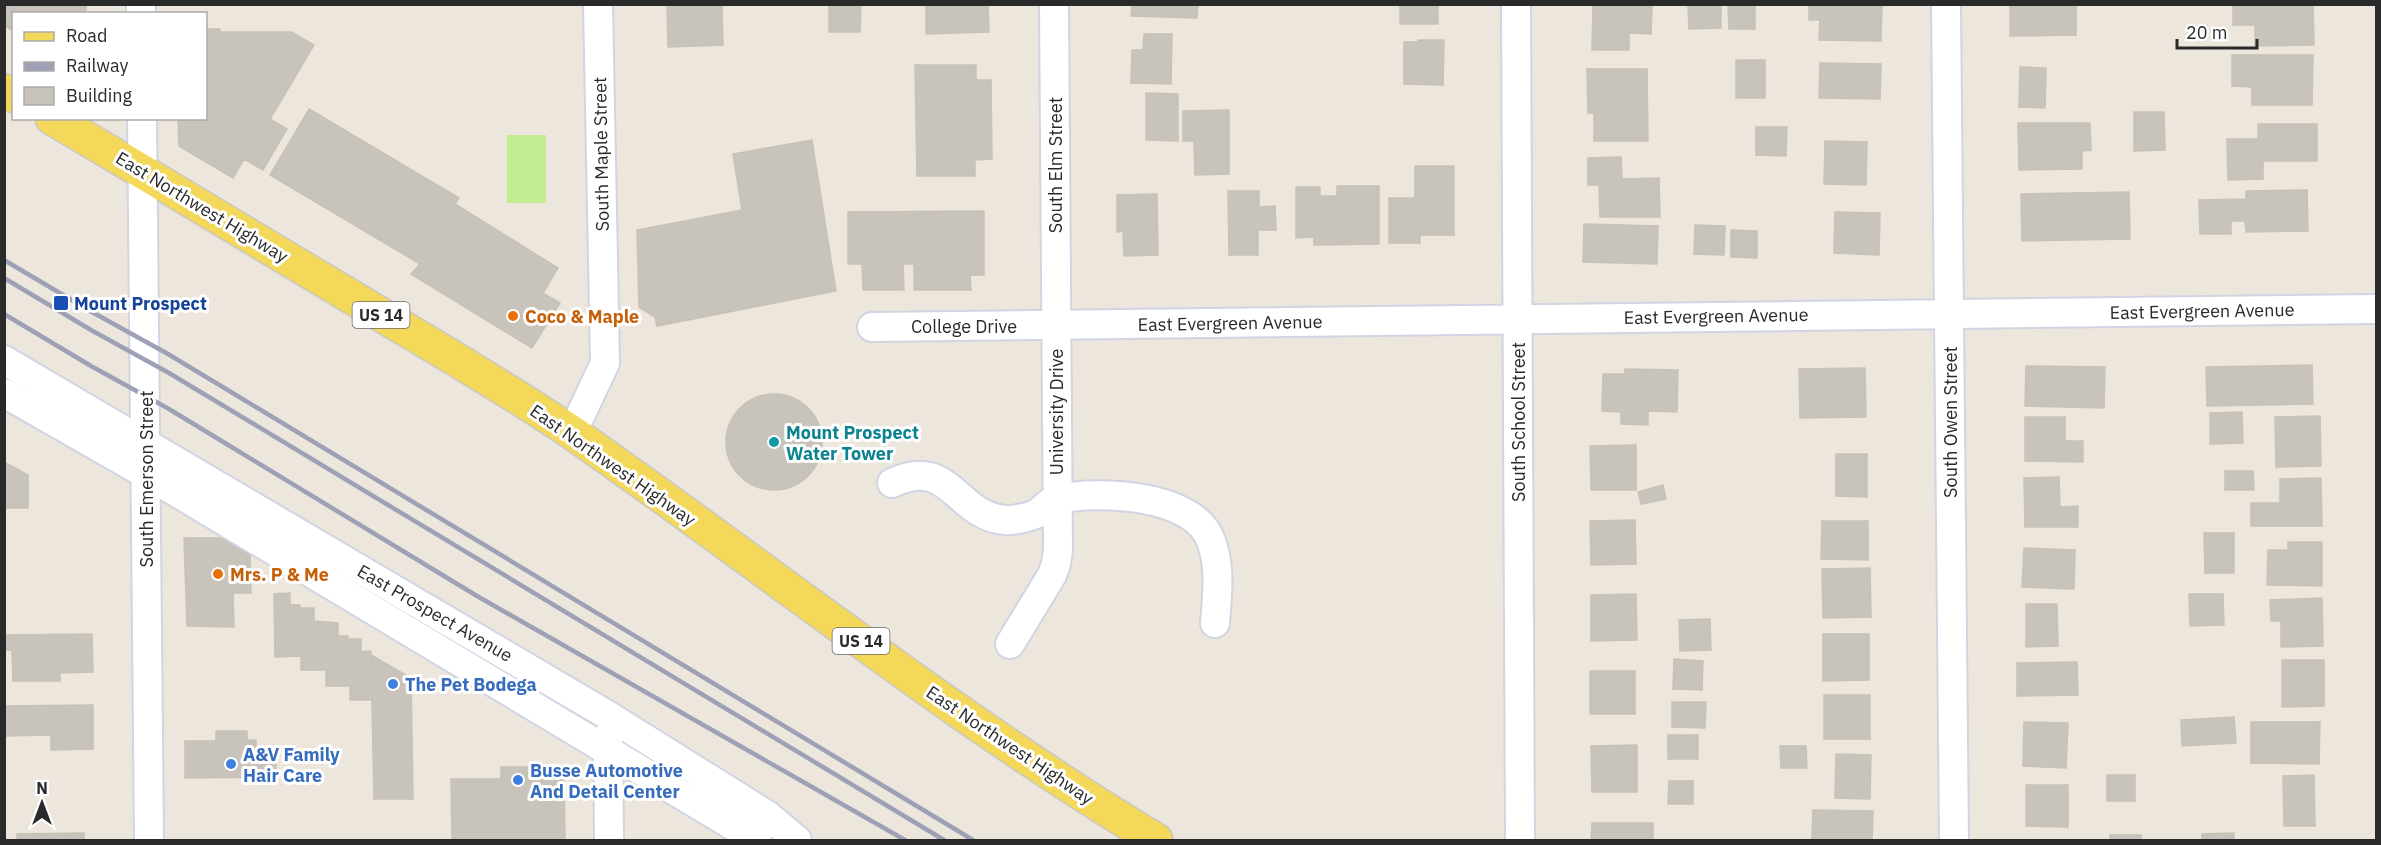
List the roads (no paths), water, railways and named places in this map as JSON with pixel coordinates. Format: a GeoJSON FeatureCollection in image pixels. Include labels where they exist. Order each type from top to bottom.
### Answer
{"type":"FeatureCollection","features":[{"type":"Feature","properties":{"kind":"main road","name":"East Northwest Highway"},"geometry":{"type":"LineString","coordinates":[[55,120],[468,367],[572,433],[962,714],[1057,779],[1156,840]]}},
{"type":"Feature","properties":{"kind":"street","name":"South Maple Street"},"geometry":{"type":"LineString","coordinates":[[572,433],[605,363],[598,4]]}},
{"type":"Feature","properties":{"kind":"street","name":"South Elm Street"},"geometry":{"type":"LineString","coordinates":[[1054,4],[1055,326]]}},
{"type":"Feature","properties":{"kind":"street","name":"South School Street"},"geometry":{"type":"LineString","coordinates":[[1516,4],[1520,840]]}},
{"type":"Feature","properties":{"kind":"street","name":"South Owen Street"},"geometry":{"type":"LineString","coordinates":[[1947,4],[1953,840]]}},
{"type":"Feature","properties":{"kind":"street","name":"South Emerson Street"},"geometry":{"type":"LineString","coordinates":[[142,120],[149,840]]}},
{"type":"Feature","properties":{"kind":"street","name":"East Evergreen Avenue"},"geometry":{"type":"LineString","coordinates":[[1055,326],[1518,318],[2376,309]]}},
{"type":"Feature","properties":{"kind":"street","name":"College Drive"},"geometry":{"type":"LineString","coordinates":[[872,327],[1055,326]]}},
{"type":"Feature","properties":{"kind":"street","name":"University Drive"},"geometry":{"type":"LineString","coordinates":[[1010,644],[1056,564],[1058,550],[1055,326]]}},
{"type":"Feature","properties":{"kind":"street","name":"East Prospect Avenue"},"geometry":{"type":"LineString","coordinates":[[4,360],[609,716],[767,815],[797,840]]}},
{"type":"Feature","properties":{"kind":"street","name":"East Prospect Avenue"},"geometry":{"type":"LineString","coordinates":[[4,393],[146,474],[757,840]]}},
{"type":"Feature","properties":{"kind":"street","name":"University Drive"},"geometry":{"type":"LineString","coordinates":[[892,483],[919,474],[932,476],[985,515],[1006,521],[1035,514],[1056,499]]}},
{"type":"Feature","properties":{"kind":"street"},"geometry":{"type":"LineString","coordinates":[[1056,499],[1128,496],[1179,509],[1199,522],[1211,539],[1217,563],[1215,622]]}},
{"type":"Feature","properties":{"kind":"street"},"geometry":{"type":"LineString","coordinates":[[609,716],[609,840]]}},
{"type":"Feature","properties":{"kind":"railway"},"geometry":{"type":"LineString","coordinates":[[4,260],[168,354],[973,840]]}},
{"type":"Feature","properties":{"kind":"railway"},"geometry":{"type":"LineString","coordinates":[[4,278],[169,373],[944,840]]}},
{"type":"Feature","properties":{"kind":"railway"},"geometry":{"type":"LineString","coordinates":[[4,314],[169,409],[477,596],[905,840]]}},
{"type":"Feature","properties":{"kind":"place","name":"Mount Prospect"},"geometry":{"type":"Point","coordinates":[61,303]}},
{"type":"Feature","properties":{"kind":"place","name":"Coco & Maple"},"geometry":{"type":"Point","coordinates":[513,316]}},
{"type":"Feature","properties":{"kind":"place","name":"Mount Prospect Water Tower"},"geometry":{"type":"Point","coordinates":[774,442]}},
{"type":"Feature","properties":{"kind":"place","name":"Mrs. P & Me"},"geometry":{"type":"Point","coordinates":[218,574]}},
{"type":"Feature","properties":{"kind":"place","name":"The Pet Bodega"},"geometry":{"type":"Point","coordinates":[393,684]}},
{"type":"Feature","properties":{"kind":"place","name":"A&V Family Hair Care"},"geometry":{"type":"Point","coordinates":[231,764]}},
{"type":"Feature","properties":{"kind":"place","name":"Busse Automotive And Detail Center"},"geometry":{"type":"Point","coordinates":[518,780]}}]}
